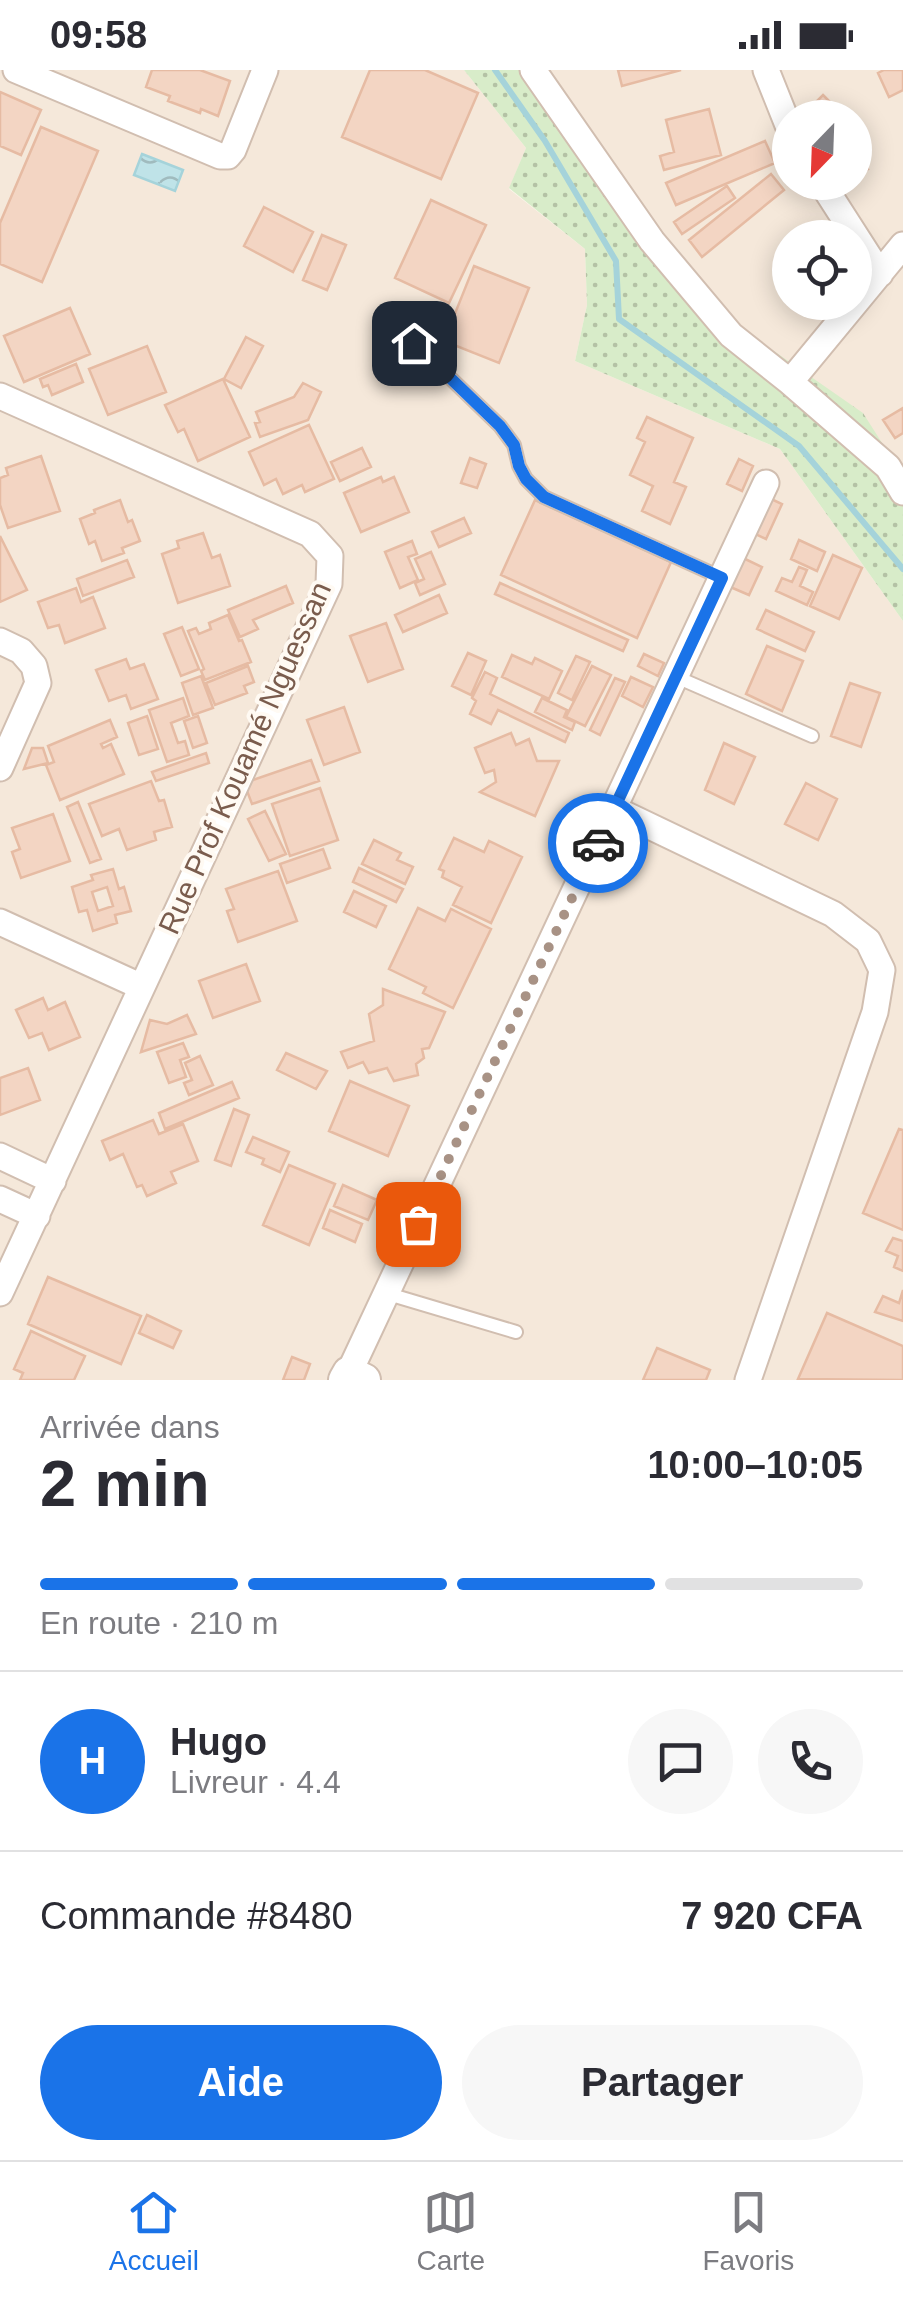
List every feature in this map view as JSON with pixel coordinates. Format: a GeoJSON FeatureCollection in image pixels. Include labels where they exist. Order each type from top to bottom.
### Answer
{"type":"FeatureCollection","features":[{"type":"Feature","properties":{"kind":"street"},"geometry":{"type":"LineString","coordinates":[[16,70],[220,156],[228,156],[265,70]]}},
{"type":"Feature","properties":{"kind":"street"},"geometry":{"type":"LineString","coordinates":[[533,70],[652,241],[731,336],[888,468],[903,492]]}},
{"type":"Feature","properties":{"kind":"street"},"geometry":{"type":"LineString","coordinates":[[766,70],[778,100]]}},
{"type":"Feature","properties":{"kind":"street"},"geometry":{"type":"LineString","coordinates":[[833,200],[880,274]]}},
{"type":"Feature","properties":{"kind":"street"},"geometry":{"type":"LineString","coordinates":[[790,382],[903,245]]}},
{"type":"Feature","properties":{"kind":"street","name":"Rue Prof Kouamé Nguessan"},"geometry":{"type":"LineString","coordinates":[[0,396],[310,534],[330,556],[329,584],[0,1293]]}},
{"type":"Feature","properties":{"kind":"street"},"geometry":{"type":"LineString","coordinates":[[353,1378],[385,1293],[766,483]]}},
{"type":"Feature","properties":{"kind":"street"},"geometry":{"type":"LineString","coordinates":[[0,641],[21,650],[34,666],[38,683],[0,768]]}},
{"type":"Feature","properties":{"kind":"street"},"geometry":{"type":"LineString","coordinates":[[614,809],[833,914],[868,941],[882,970],[874,1012],[748,1380]]}},
{"type":"Feature","properties":{"kind":"street"},"geometry":{"type":"LineString","coordinates":[[0,922],[142,987]]}},
{"type":"Feature","properties":{"kind":"street"},"geometry":{"type":"LineString","coordinates":[[0,1156],[53,1180]]}},
{"type":"Feature","properties":{"kind":"street"},"geometry":{"type":"LineString","coordinates":[[0,1199],[37,1216]]}},
{"type":"Feature","properties":{"kind":"lane"},"geometry":{"type":"LineString","coordinates":[[414,343],[500,426],[514,445],[526,479],[544,497],[722,578]]}},
{"type":"Feature","properties":{"kind":"lane"},"geometry":{"type":"LineString","coordinates":[[674,676],[812,736]]}},
{"type":"Feature","properties":{"kind":"lane"},"geometry":{"type":"LineString","coordinates":[[385,1293],[516,1332]]}},
{"type":"Feature","properties":{"kind":"shaded area"},"geometry":{"type":"Polygon","coordinates":[[[0,70],[464,70],[526,148],[509,189],[585,249],[587,305],[575,361],[780,449],[903,621],[903,1380],[0,1380],[0,70]]]}},
{"type":"Feature","properties":{"kind":"shaded area"},"geometry":{"type":"Polygon","coordinates":[[[526,70],[903,70],[903,476],[686,290],[526,70]]]}},
{"type":"Feature","properties":{"kind":"green space"},"geometry":{"type":"Polygon","coordinates":[[[464,70],[526,70],[686,290],[863,413],[903,476],[903,621],[780,449],[575,361],[587,305],[585,249],[509,188],[526,148],[464,70]]]}},
{"type":"Feature","properties":{"kind":"water"},"geometry":{"type":"Polygon","coordinates":[[[142,154],[183,170],[175,191],[134,175],[142,154]]]}},
{"type":"Feature","properties":{"kind":"building"},"geometry":{"type":"Polygon","coordinates":[[[152,70],[200,70],[230,81],[218,116],[168,101],[170,96],[146,87],[152,70]]]}},
{"type":"Feature","properties":{"kind":"building"},"geometry":{"type":"Polygon","coordinates":[[[370,70],[425,70],[478,93],[441,179],[342,137],[370,70]]]}},
{"type":"Feature","properties":{"kind":"building"},"geometry":{"type":"Polygon","coordinates":[[[618,70],[681,70],[622,86],[618,70]]]}},
{"type":"Feature","properties":{"kind":"building"},"geometry":{"type":"Polygon","coordinates":[[[903,70],[903,90],[889,97],[878,73],[903,70]]]}},
{"type":"Feature","properties":{"kind":"building"},"geometry":{"type":"Polygon","coordinates":[[[0,92],[41,110],[21,155],[0,146],[0,92]]]}},
{"type":"Feature","properties":{"kind":"building"},"geometry":{"type":"Polygon","coordinates":[[[709,109],[721,155],[664,170],[660,156],[674,152],[666,120],[709,109]]]}},
{"type":"Feature","properties":{"kind":"building"},"geometry":{"type":"Polygon","coordinates":[[[41,127],[98,151],[42,282],[0,264],[0,223],[41,127]]]}},
{"type":"Feature","properties":{"kind":"building"},"geometry":{"type":"Polygon","coordinates":[[[765,141],[772,156],[772,164],[676,205],[666,183],[765,141]]]}},
{"type":"Feature","properties":{"kind":"building"},"geometry":{"type":"Polygon","coordinates":[[[772,175],[772,200],[702,257],[689,240],[772,175]]]}},
{"type":"Feature","properties":{"kind":"building"},"geometry":{"type":"Polygon","coordinates":[[[727,186],[735,198],[682,234],[674,222],[727,186]]]}},
{"type":"Feature","properties":{"kind":"building"},"geometry":{"type":"Polygon","coordinates":[[[431,200],[486,225],[449,303],[395,278],[431,200]]]}},
{"type":"Feature","properties":{"kind":"building"},"geometry":{"type":"Polygon","coordinates":[[[264,207],[313,232],[293,272],[244,246],[264,207]]]}},
{"type":"Feature","properties":{"kind":"building"},"geometry":{"type":"Polygon","coordinates":[[[322,235],[346,245],[327,290],[303,280],[322,235]]]}},
{"type":"Feature","properties":{"kind":"building"},"geometry":{"type":"Polygon","coordinates":[[[474,266],[529,288],[499,363],[444,341],[474,266]]]}},
{"type":"Feature","properties":{"kind":"building"},"geometry":{"type":"Polygon","coordinates":[[[70,308],[90,354],[24,382],[4,336],[70,308]]]}},
{"type":"Feature","properties":{"kind":"building"},"geometry":{"type":"Polygon","coordinates":[[[246,337],[263,346],[241,388],[224,379],[246,337]]]}},
{"type":"Feature","properties":{"kind":"building"},"geometry":{"type":"Polygon","coordinates":[[[147,346],[166,392],[108,415],[89,369],[147,346]]]}},
{"type":"Feature","properties":{"kind":"building"},"geometry":{"type":"Polygon","coordinates":[[[76,364],[83,382],[52,395],[48,385],[43,387],[40,379],[76,364]]]}},
{"type":"Feature","properties":{"kind":"building"},"geometry":{"type":"Polygon","coordinates":[[[223,379],[250,437],[198,461],[184,429],[178,432],[165,405],[223,379]]]}},
{"type":"Feature","properties":{"kind":"building"},"geometry":{"type":"Polygon","coordinates":[[[303,383],[321,392],[308,420],[260,437],[256,412],[294,397],[303,383]]]}},
{"type":"Feature","properties":{"kind":"building"},"geometry":{"type":"Polygon","coordinates":[[[903,408],[903,433],[895,438],[883,420],[903,408]]]}},
{"type":"Feature","properties":{"kind":"building"},"geometry":{"type":"Polygon","coordinates":[[[647,417],[693,438],[674,482],[686,487],[670,524],[642,511],[653,486],[630,475],[645,442],[637,438],[647,417]]]}},
{"type":"Feature","properties":{"kind":"building"},"geometry":{"type":"Polygon","coordinates":[[[309,425],[334,479],[305,492],[302,485],[283,494],[276,479],[264,485],[249,452],[309,425]]]}},
{"type":"Feature","properties":{"kind":"building"},"geometry":{"type":"Polygon","coordinates":[[[362,448],[371,467],[340,481],[331,462],[362,448]]]}},
{"type":"Feature","properties":{"kind":"building"},"geometry":{"type":"Polygon","coordinates":[[[41,456],[60,511],[8,528],[0,505],[0,478],[8,475],[6,468],[41,456]]]}},
{"type":"Feature","properties":{"kind":"building"},"geometry":{"type":"Polygon","coordinates":[[[470,458],[486,464],[477,488],[461,483],[470,458]]]}},
{"type":"Feature","properties":{"kind":"building"},"geometry":{"type":"Polygon","coordinates":[[[739,459],[753,466],[742,491],[727,484],[739,459]]]}},
{"type":"Feature","properties":{"kind":"building"},"geometry":{"type":"Polygon","coordinates":[[[381,477],[383,482],[394,477],[409,512],[361,532],[344,493],[381,477]]]}},
{"type":"Feature","properties":{"kind":"building"},"geometry":{"type":"Polygon","coordinates":[[[767,497],[782,504],[766,539],[751,532],[767,497]]]}},
{"type":"Feature","properties":{"kind":"building"},"geometry":{"type":"Polygon","coordinates":[[[120,500],[140,541],[122,548],[124,553],[102,561],[95,541],[89,544],[80,519],[120,500]]]}},
{"type":"Feature","properties":{"kind":"building"},"geometry":{"type":"Polygon","coordinates":[[[535,500],[671,562],[637,638],[501,575],[535,500]]]}},
{"type":"Feature","properties":{"kind":"building"},"geometry":{"type":"Polygon","coordinates":[[[464,518],[471,533],[439,547],[432,532],[464,518]]]}},
{"type":"Feature","properties":{"kind":"building"},"geometry":{"type":"Polygon","coordinates":[[[203,533],[212,558],[220,555],[230,586],[178,603],[162,554],[179,548],[177,541],[203,533]]]}},
{"type":"Feature","properties":{"kind":"building"},"geometry":{"type":"Polygon","coordinates":[[[0,536],[27,590],[0,602],[0,536]]]}},
{"type":"Feature","properties":{"kind":"building"},"geometry":{"type":"Polygon","coordinates":[[[799,540],[825,552],[817,571],[791,559],[799,540]]]}},
{"type":"Feature","properties":{"kind":"building"},"geometry":{"type":"Polygon","coordinates":[[[412,541],[417,554],[408,557],[418,580],[400,588],[385,552],[412,541]]]}},
{"type":"Feature","properties":{"kind":"building"},"geometry":{"type":"Polygon","coordinates":[[[431,552],[445,584],[420,595],[415,583],[424,579],[415,559],[431,552]]]}},
{"type":"Feature","properties":{"kind":"building"},"geometry":{"type":"Polygon","coordinates":[[[833,555],[862,568],[839,619],[810,606],[833,555]]]}},
{"type":"Feature","properties":{"kind":"building"},"geometry":{"type":"Polygon","coordinates":[[[741,557],[762,567],[749,595],[728,586],[741,557]]]}},
{"type":"Feature","properties":{"kind":"building"},"geometry":{"type":"Polygon","coordinates":[[[127,560],[134,577],[83,596],[77,579],[127,560]]]}},
{"type":"Feature","properties":{"kind":"building"},"geometry":{"type":"Polygon","coordinates":[[[799,567],[807,570],[800,586],[813,592],[807,605],[776,591],[782,578],[792,582],[799,567]]]}},
{"type":"Feature","properties":{"kind":"building"},"geometry":{"type":"Polygon","coordinates":[[[500,583],[628,640],[623,651],[495,594],[500,583]]]}},
{"type":"Feature","properties":{"kind":"building"},"geometry":{"type":"Polygon","coordinates":[[[286,586],[293,603],[253,620],[258,629],[240,637],[228,610],[286,586]]]}},
{"type":"Feature","properties":{"kind":"building"},"geometry":{"type":"Polygon","coordinates":[[[76,588],[81,602],[93,597],[105,628],[65,643],[59,625],[48,628],[38,602],[76,588]]]}},
{"type":"Feature","properties":{"kind":"building"},"geometry":{"type":"Polygon","coordinates":[[[439,595],[447,613],[403,632],[395,615],[439,595]]]}},
{"type":"Feature","properties":{"kind":"building"},"geometry":{"type":"Polygon","coordinates":[[[766,610],[814,632],[805,651],[757,629],[766,610]]]}},
{"type":"Feature","properties":{"kind":"building"},"geometry":{"type":"Polygon","coordinates":[[[228,615],[251,662],[205,680],[188,631],[196,628],[199,634],[211,629],[209,623],[228,615]]]}},
{"type":"Feature","properties":{"kind":"building"},"geometry":{"type":"Polygon","coordinates":[[[386,623],[403,669],[368,682],[350,636],[386,623]]]}},
{"type":"Feature","properties":{"kind":"building"},"geometry":{"type":"Polygon","coordinates":[[[182,627],[199,669],[181,676],[164,634],[182,627]]]}},
{"type":"Feature","properties":{"kind":"building"},"geometry":{"type":"Polygon","coordinates":[[[767,646],[803,661],[782,711],[746,694],[767,646]]]}},
{"type":"Feature","properties":{"kind":"building"},"geometry":{"type":"Polygon","coordinates":[[[468,653],[486,661],[471,695],[452,686],[468,653]]]}},
{"type":"Feature","properties":{"kind":"building"},"geometry":{"type":"Polygon","coordinates":[[[644,654],[664,663],[658,676],[638,666],[644,654]]]}},
{"type":"Feature","properties":{"kind":"building"},"geometry":{"type":"Polygon","coordinates":[[[512,655],[532,664],[535,658],[562,671],[549,699],[502,677],[512,655]]]}},
{"type":"Feature","properties":{"kind":"building"},"geometry":{"type":"Polygon","coordinates":[[[576,656],[590,662],[572,700],[558,693],[576,656]]]}},
{"type":"Feature","properties":{"kind":"building"},"geometry":{"type":"Polygon","coordinates":[[[126,659],[130,669],[144,664],[158,699],[131,709],[126,695],[109,701],[96,670],[126,659]]]}},
{"type":"Feature","properties":{"kind":"building"},"geometry":{"type":"Polygon","coordinates":[[[248,666],[254,682],[244,686],[247,693],[215,705],[206,683],[248,666]]]}},
{"type":"Feature","properties":{"kind":"building"},"geometry":{"type":"Polygon","coordinates":[[[592,666],[611,675],[585,726],[566,717],[592,666]]]}},
{"type":"Feature","properties":{"kind":"building"},"geometry":{"type":"Polygon","coordinates":[[[485,672],[497,678],[490,694],[569,733],[565,742],[498,710],[491,724],[470,714],[476,701],[472,698],[485,672]]]}},
{"type":"Feature","properties":{"kind":"building"},"geometry":{"type":"Polygon","coordinates":[[[201,676],[213,708],[193,715],[182,683],[201,676]]]}},
{"type":"Feature","properties":{"kind":"building"},"geometry":{"type":"Polygon","coordinates":[[[631,677],[653,687],[643,707],[622,696],[631,677]]]}},
{"type":"Feature","properties":{"kind":"building"},"geometry":{"type":"Polygon","coordinates":[[[615,678],[625,682],[600,735],[590,730],[615,678]]]}},
{"type":"Feature","properties":{"kind":"building"},"geometry":{"type":"Polygon","coordinates":[[[850,683],[880,693],[861,747],[831,736],[850,683]]]}},
{"type":"Feature","properties":{"kind":"building"},"geometry":{"type":"Polygon","coordinates":[[[183,698],[189,716],[171,723],[178,743],[185,741],[189,755],[167,762],[149,710],[183,698]]]}},
{"type":"Feature","properties":{"kind":"building"},"geometry":{"type":"Polygon","coordinates":[[[542,698],[567,710],[564,717],[575,722],[572,730],[535,712],[542,698]]]}},
{"type":"Feature","properties":{"kind":"building"},"geometry":{"type":"Polygon","coordinates":[[[344,707],[360,752],[324,765],[307,720],[344,707]]]}},
{"type":"Feature","properties":{"kind":"building"},"geometry":{"type":"Polygon","coordinates":[[[147,716],[158,749],[139,755],[128,723],[147,716]]]}},
{"type":"Feature","properties":{"kind":"building"},"geometry":{"type":"Polygon","coordinates":[[[198,716],[207,743],[193,748],[184,721],[198,716]]]}},
{"type":"Feature","properties":{"kind":"building"},"geometry":{"type":"Polygon","coordinates":[[[110,720],[117,737],[101,744],[103,748],[111,744],[124,774],[60,800],[46,765],[54,762],[48,746],[110,720]]]}},
{"type":"Feature","properties":{"kind":"building"},"geometry":{"type":"Polygon","coordinates":[[[511,733],[516,745],[529,739],[537,761],[559,761],[535,816],[480,792],[496,782],[494,770],[485,773],[475,748],[511,733]]]}},
{"type":"Feature","properties":{"kind":"building"},"geometry":{"type":"Polygon","coordinates":[[[724,743],[755,757],[734,804],[705,790],[724,743]]]}},
{"type":"Feature","properties":{"kind":"building"},"geometry":{"type":"Polygon","coordinates":[[[32,748],[43,748],[48,763],[24,769],[32,748]]]}},
{"type":"Feature","properties":{"kind":"building"},"geometry":{"type":"Polygon","coordinates":[[[206,753],[209,763],[156,781],[152,772],[206,753]]]}},
{"type":"Feature","properties":{"kind":"building"},"geometry":{"type":"Polygon","coordinates":[[[311,760],[319,781],[252,804],[244,783],[311,760]]]}},
{"type":"Feature","properties":{"kind":"building"},"geometry":{"type":"Polygon","coordinates":[[[151,781],[159,801],[164,800],[172,827],[154,832],[156,840],[127,850],[119,829],[102,836],[89,804],[151,781]]]}},
{"type":"Feature","properties":{"kind":"building"},"geometry":{"type":"Polygon","coordinates":[[[806,783],[837,799],[818,840],[785,824],[806,783]]]}},
{"type":"Feature","properties":{"kind":"building"},"geometry":{"type":"Polygon","coordinates":[[[320,788],[338,840],[290,856],[272,804],[320,788]]]}},
{"type":"Feature","properties":{"kind":"building"},"geometry":{"type":"Polygon","coordinates":[[[78,802],[101,859],[90,863],[67,807],[78,802]]]}},
{"type":"Feature","properties":{"kind":"building"},"geometry":{"type":"Polygon","coordinates":[[[265,811],[286,854],[269,861],[248,819],[265,811]]]}},
{"type":"Feature","properties":{"kind":"building"},"geometry":{"type":"Polygon","coordinates":[[[53,814],[70,861],[21,878],[12,852],[20,849],[12,828],[53,814]]]}},
{"type":"Feature","properties":{"kind":"building"},"geometry":{"type":"Polygon","coordinates":[[[454,838],[484,852],[489,841],[522,857],[491,923],[453,905],[462,887],[442,877],[444,871],[439,869],[454,838]]]}},
{"type":"Feature","properties":{"kind":"building"},"geometry":{"type":"Polygon","coordinates":[[[374,840],[401,853],[397,860],[413,867],[405,884],[362,864],[374,840]]]}},
{"type":"Feature","properties":{"kind":"building"},"geometry":{"type":"Polygon","coordinates":[[[323,849],[330,868],[287,883],[280,864],[323,849]]]}},
{"type":"Feature","properties":{"kind":"building"},"geometry":{"type":"Polygon","coordinates":[[[359,868],[403,889],[396,902],[353,882],[359,868]]]}},
{"type":"Feature","properties":{"kind":"building"},"geometry":{"type":"Polygon","coordinates":[[[113,869],[119,889],[124,887],[131,911],[115,915],[117,923],[93,931],[87,910],[79,912],[72,887],[93,880],[91,875],[113,869]],[[107,887],[92,892],[98,911],[113,906],[107,887]]]}},
{"type":"Feature","properties":{"kind":"building"},"geometry":{"type":"Polygon","coordinates":[[[278,871],[297,921],[238,942],[227,911],[234,909],[226,889],[278,871]]]}},
{"type":"Feature","properties":{"kind":"building"},"geometry":{"type":"Polygon","coordinates":[[[354,891],[386,906],[376,927],[344,912],[354,891]]]}},
{"type":"Feature","properties":{"kind":"building"},"geometry":{"type":"Polygon","coordinates":[[[418,908],[445,921],[451,909],[491,929],[453,1008],[423,993],[426,987],[389,969],[418,908]]]}},
{"type":"Feature","properties":{"kind":"building"},"geometry":{"type":"Polygon","coordinates":[[[246,964],[260,1001],[213,1018],[199,981],[246,964]]]}},
{"type":"Feature","properties":{"kind":"building"},"geometry":{"type":"Polygon","coordinates":[[[383,989],[445,1012],[429,1048],[422,1049],[424,1058],[416,1064],[418,1075],[394,1081],[387,1068],[369,1073],[363,1062],[348,1068],[341,1052],[374,1041],[369,1014],[383,1005],[383,989]]]}},
{"type":"Feature","properties":{"kind":"building"},"geometry":{"type":"Polygon","coordinates":[[[43,998],[48,1010],[65,1002],[80,1037],[49,1050],[42,1033],[29,1038],[16,1010],[43,998]]]}},
{"type":"Feature","properties":{"kind":"building"},"geometry":{"type":"Polygon","coordinates":[[[187,1015],[196,1034],[141,1052],[150,1020],[167,1024],[187,1015]]]}},
{"type":"Feature","properties":{"kind":"building"},"geometry":{"type":"Polygon","coordinates":[[[183,1043],[189,1057],[180,1060],[186,1077],[169,1083],[157,1052],[183,1043]]]}},
{"type":"Feature","properties":{"kind":"building"},"geometry":{"type":"Polygon","coordinates":[[[286,1053],[327,1071],[316,1089],[277,1070],[286,1053]]]}},
{"type":"Feature","properties":{"kind":"building"},"geometry":{"type":"Polygon","coordinates":[[[200,1056],[213,1085],[189,1095],[184,1083],[192,1080],[185,1063],[200,1056]]]}},
{"type":"Feature","properties":{"kind":"building"},"geometry":{"type":"Polygon","coordinates":[[[28,1068],[40,1100],[0,1115],[0,1078],[28,1068]]]}},
{"type":"Feature","properties":{"kind":"building"},"geometry":{"type":"Polygon","coordinates":[[[350,1081],[409,1106],[388,1156],[329,1131],[350,1081]]]}},
{"type":"Feature","properties":{"kind":"building"},"geometry":{"type":"Polygon","coordinates":[[[232,1082],[239,1098],[165,1129],[159,1113],[232,1082]]]}},
{"type":"Feature","properties":{"kind":"building"},"geometry":{"type":"Polygon","coordinates":[[[234,1109],[249,1115],[231,1166],[215,1160],[234,1109]]]}},
{"type":"Feature","properties":{"kind":"building"},"geometry":{"type":"Polygon","coordinates":[[[153,1120],[159,1134],[183,1124],[198,1161],[171,1172],[176,1183],[147,1196],[142,1185],[137,1187],[123,1154],[110,1160],[102,1141],[153,1120]]]}},
{"type":"Feature","properties":{"kind":"building"},"geometry":{"type":"Polygon","coordinates":[[[899,1129],[903,1130],[903,1230],[863,1213],[899,1129]]]}},
{"type":"Feature","properties":{"kind":"building"},"geometry":{"type":"Polygon","coordinates":[[[253,1137],[289,1152],[280,1172],[262,1164],[264,1159],[246,1152],[253,1137]]]}},
{"type":"Feature","properties":{"kind":"building"},"geometry":{"type":"Polygon","coordinates":[[[289,1165],[335,1184],[309,1245],[263,1225],[289,1165]]]}},
{"type":"Feature","properties":{"kind":"building"},"geometry":{"type":"Polygon","coordinates":[[[343,1185],[377,1200],[368,1220],[334,1206],[343,1185]]]}},
{"type":"Feature","properties":{"kind":"building"},"geometry":{"type":"Polygon","coordinates":[[[330,1210],[362,1224],[355,1242],[323,1228],[330,1210]]]}},
{"type":"Feature","properties":{"kind":"building"},"geometry":{"type":"Polygon","coordinates":[[[893,1238],[903,1241],[903,1271],[894,1267],[898,1256],[886,1251],[893,1238]]]}},
{"type":"Feature","properties":{"kind":"building"},"geometry":{"type":"Polygon","coordinates":[[[48,1277],[141,1316],[121,1364],[28,1324],[48,1277]]]}},
{"type":"Feature","properties":{"kind":"building"},"geometry":{"type":"Polygon","coordinates":[[[903,1290],[903,1321],[875,1312],[883,1296],[899,1303],[903,1290]]]}},
{"type":"Feature","properties":{"kind":"building"},"geometry":{"type":"Polygon","coordinates":[[[827,1313],[903,1346],[903,1380],[798,1379],[827,1313]]]}},
{"type":"Feature","properties":{"kind":"building"},"geometry":{"type":"Polygon","coordinates":[[[147,1315],[181,1331],[173,1348],[139,1333],[147,1315]]]}},
{"type":"Feature","properties":{"kind":"building"},"geometry":{"type":"Polygon","coordinates":[[[31,1331],[85,1356],[74,1380],[20,1380],[23,1373],[14,1369],[31,1331]]]}},
{"type":"Feature","properties":{"kind":"building"},"geometry":{"type":"Polygon","coordinates":[[[657,1348],[710,1370],[706,1380],[643,1380],[657,1348]]]}},
{"type":"Feature","properties":{"kind":"building"},"geometry":{"type":"Polygon","coordinates":[[[292,1357],[310,1364],[304,1380],[283,1380],[292,1357]]]}},
{"type":"Feature","properties":{"kind":"waterway"},"geometry":{"type":"LineString","coordinates":[[495,70],[545,141],[616,261],[619,319],[799,446],[903,569]]}},
{"type":"Feature","properties":{"kind":"way so far"},"geometry":{"type":"LineString","coordinates":[[418,1224],[598,843]]}},
{"type":"Feature","properties":{"kind":"route"},"geometry":{"type":"LineString","coordinates":[[414,343],[500,426],[514,445],[526,479],[544,497],[722,578],[598,843]]}}]}
